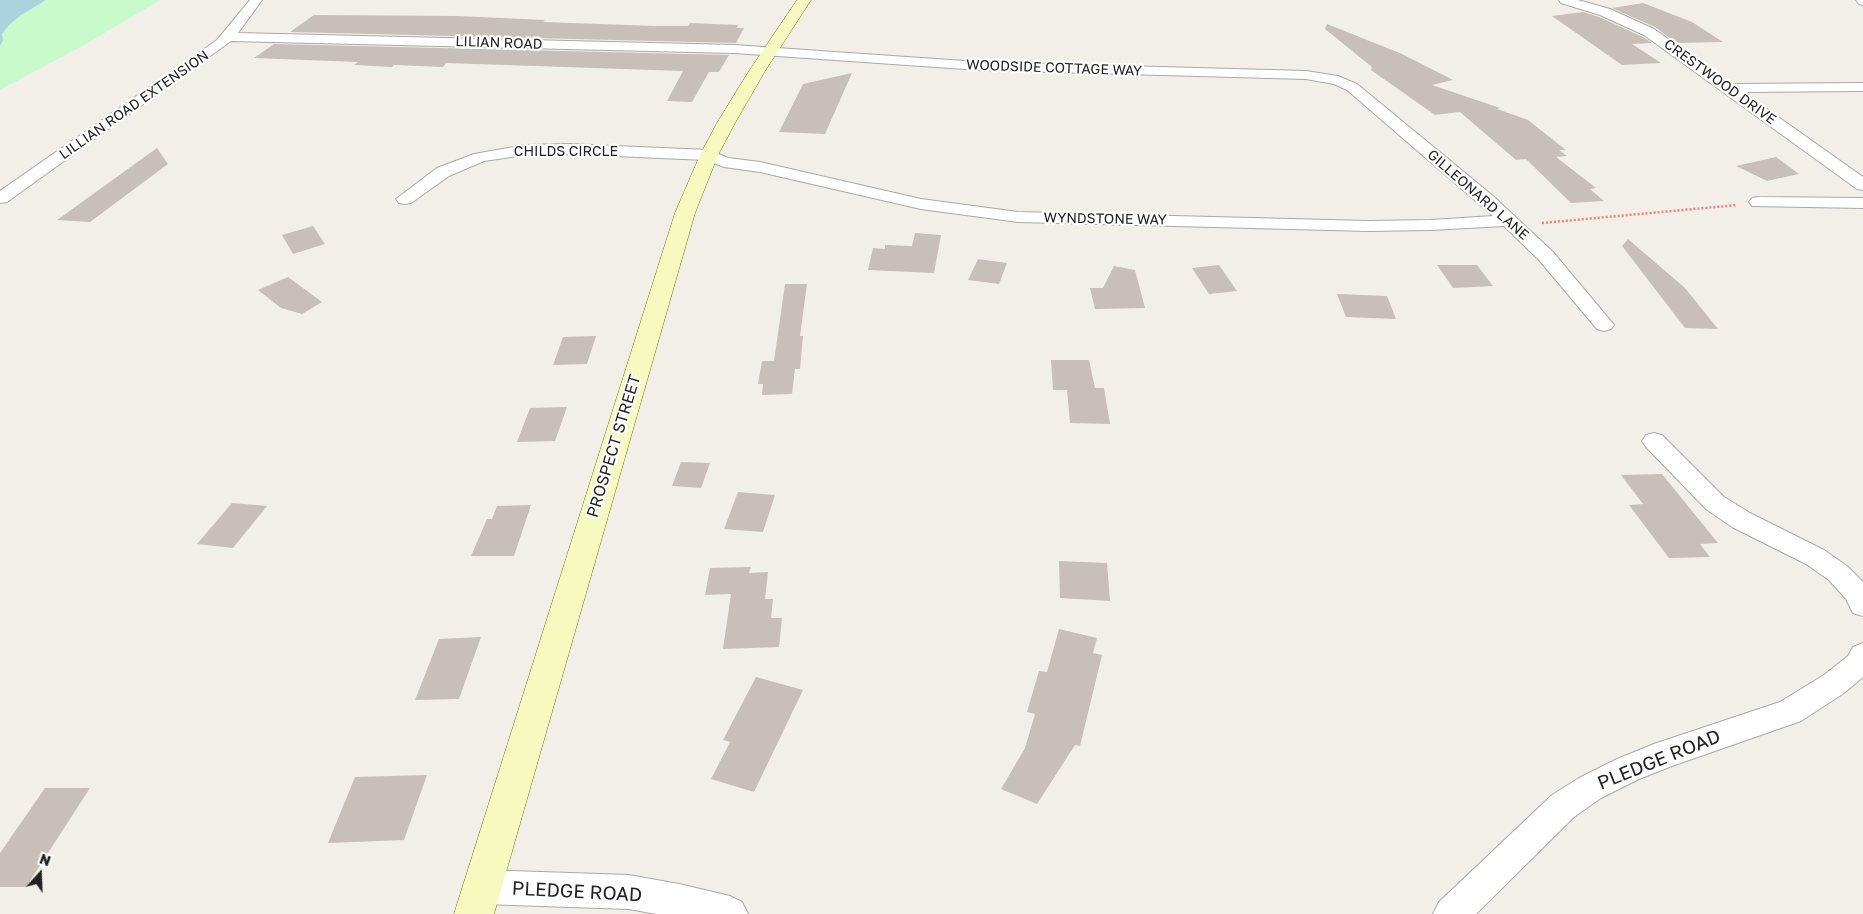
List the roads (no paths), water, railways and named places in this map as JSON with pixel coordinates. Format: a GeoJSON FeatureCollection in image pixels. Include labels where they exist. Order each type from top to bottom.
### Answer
{"type":"FeatureCollection","features":[{"type":"Feature","properties":{"kind":"street","name":"LILLIAN ROAD EXTENSION"},"geometry":{"type":"LineString","coordinates":[[1,198],[211,51],[229,37],[256,0]]}},
{"type":"Feature","properties":{"kind":"street","name":"PROSPECT STREET"},"geometry":{"type":"LineString","coordinates":[[478,901],[670,256],[709,155],[737,103],[804,0]]}},
{"type":"Feature","properties":{"kind":"street","name":"CRESTWOOD DRIVE"},"geometry":{"type":"LineString","coordinates":[[1565,0],[1605,12],[1649,32],[1863,185]]}},
{"type":"Feature","properties":{"kind":"street","name":"LILIAN ROAD"},"geometry":{"type":"LineString","coordinates":[[229,37],[770,51]]}},
{"type":"Feature","properties":{"kind":"street","name":"WOODSIDE COTTAGE WAY"},"geometry":{"type":"LineString","coordinates":[[770,51],[979,66],[1306,75],[1338,80]]}},
{"type":"Feature","properties":{"kind":"street","name":"GILLEONARD LANE"},"geometry":{"type":"LineString","coordinates":[[1338,80],[1352,87],[1470,185],[1566,278],[1604,325]]}},
{"type":"Feature","properties":{"kind":"street"},"geometry":{"type":"LineString","coordinates":[[1728,88],[1863,87]]}},
{"type":"Feature","properties":{"kind":"street","name":"CHILDS CIRCLE"},"geometry":{"type":"LineString","coordinates":[[405,199],[443,172],[480,157],[501,152],[563,149],[709,155]]}},
{"type":"Feature","properties":{"kind":"street","name":"WYNDSTONE WAY"},"geometry":{"type":"LineString","coordinates":[[709,155],[724,162],[760,167],[896,199],[992,215],[1044,218],[1376,226],[1511,223]]}},
{"type":"Feature","properties":{"kind":"street"},"geometry":{"type":"LineString","coordinates":[[1758,202],[1863,203]]}},
{"type":"Feature","properties":{"kind":"street"},"geometry":{"type":"LineString","coordinates":[[1654,441],[1715,503],[1740,520],[1816,557],[1838,573],[1856,592],[1863,605]]}},
{"type":"Feature","properties":{"kind":"street","name":"PLEDGE ROAD"},"geometry":{"type":"LineString","coordinates":[[1451,914],[1557,812],[1590,788],[1628,769],[1665,754],[1790,712],[1834,684],[1858,664],[1863,655]]}},
{"type":"Feature","properties":{"kind":"street","name":"PLEDGE ROAD"},"geometry":{"type":"LineString","coordinates":[[478,901],[629,892],[679,901],[730,914]]}},
{"type":"Feature","properties":{"kind":"water"},"geometry":{"type":"Polygon","coordinates":[[[0,0],[46,0],[21,15],[9,25],[2,34],[3,40],[0,46],[0,0]]]}}]}
